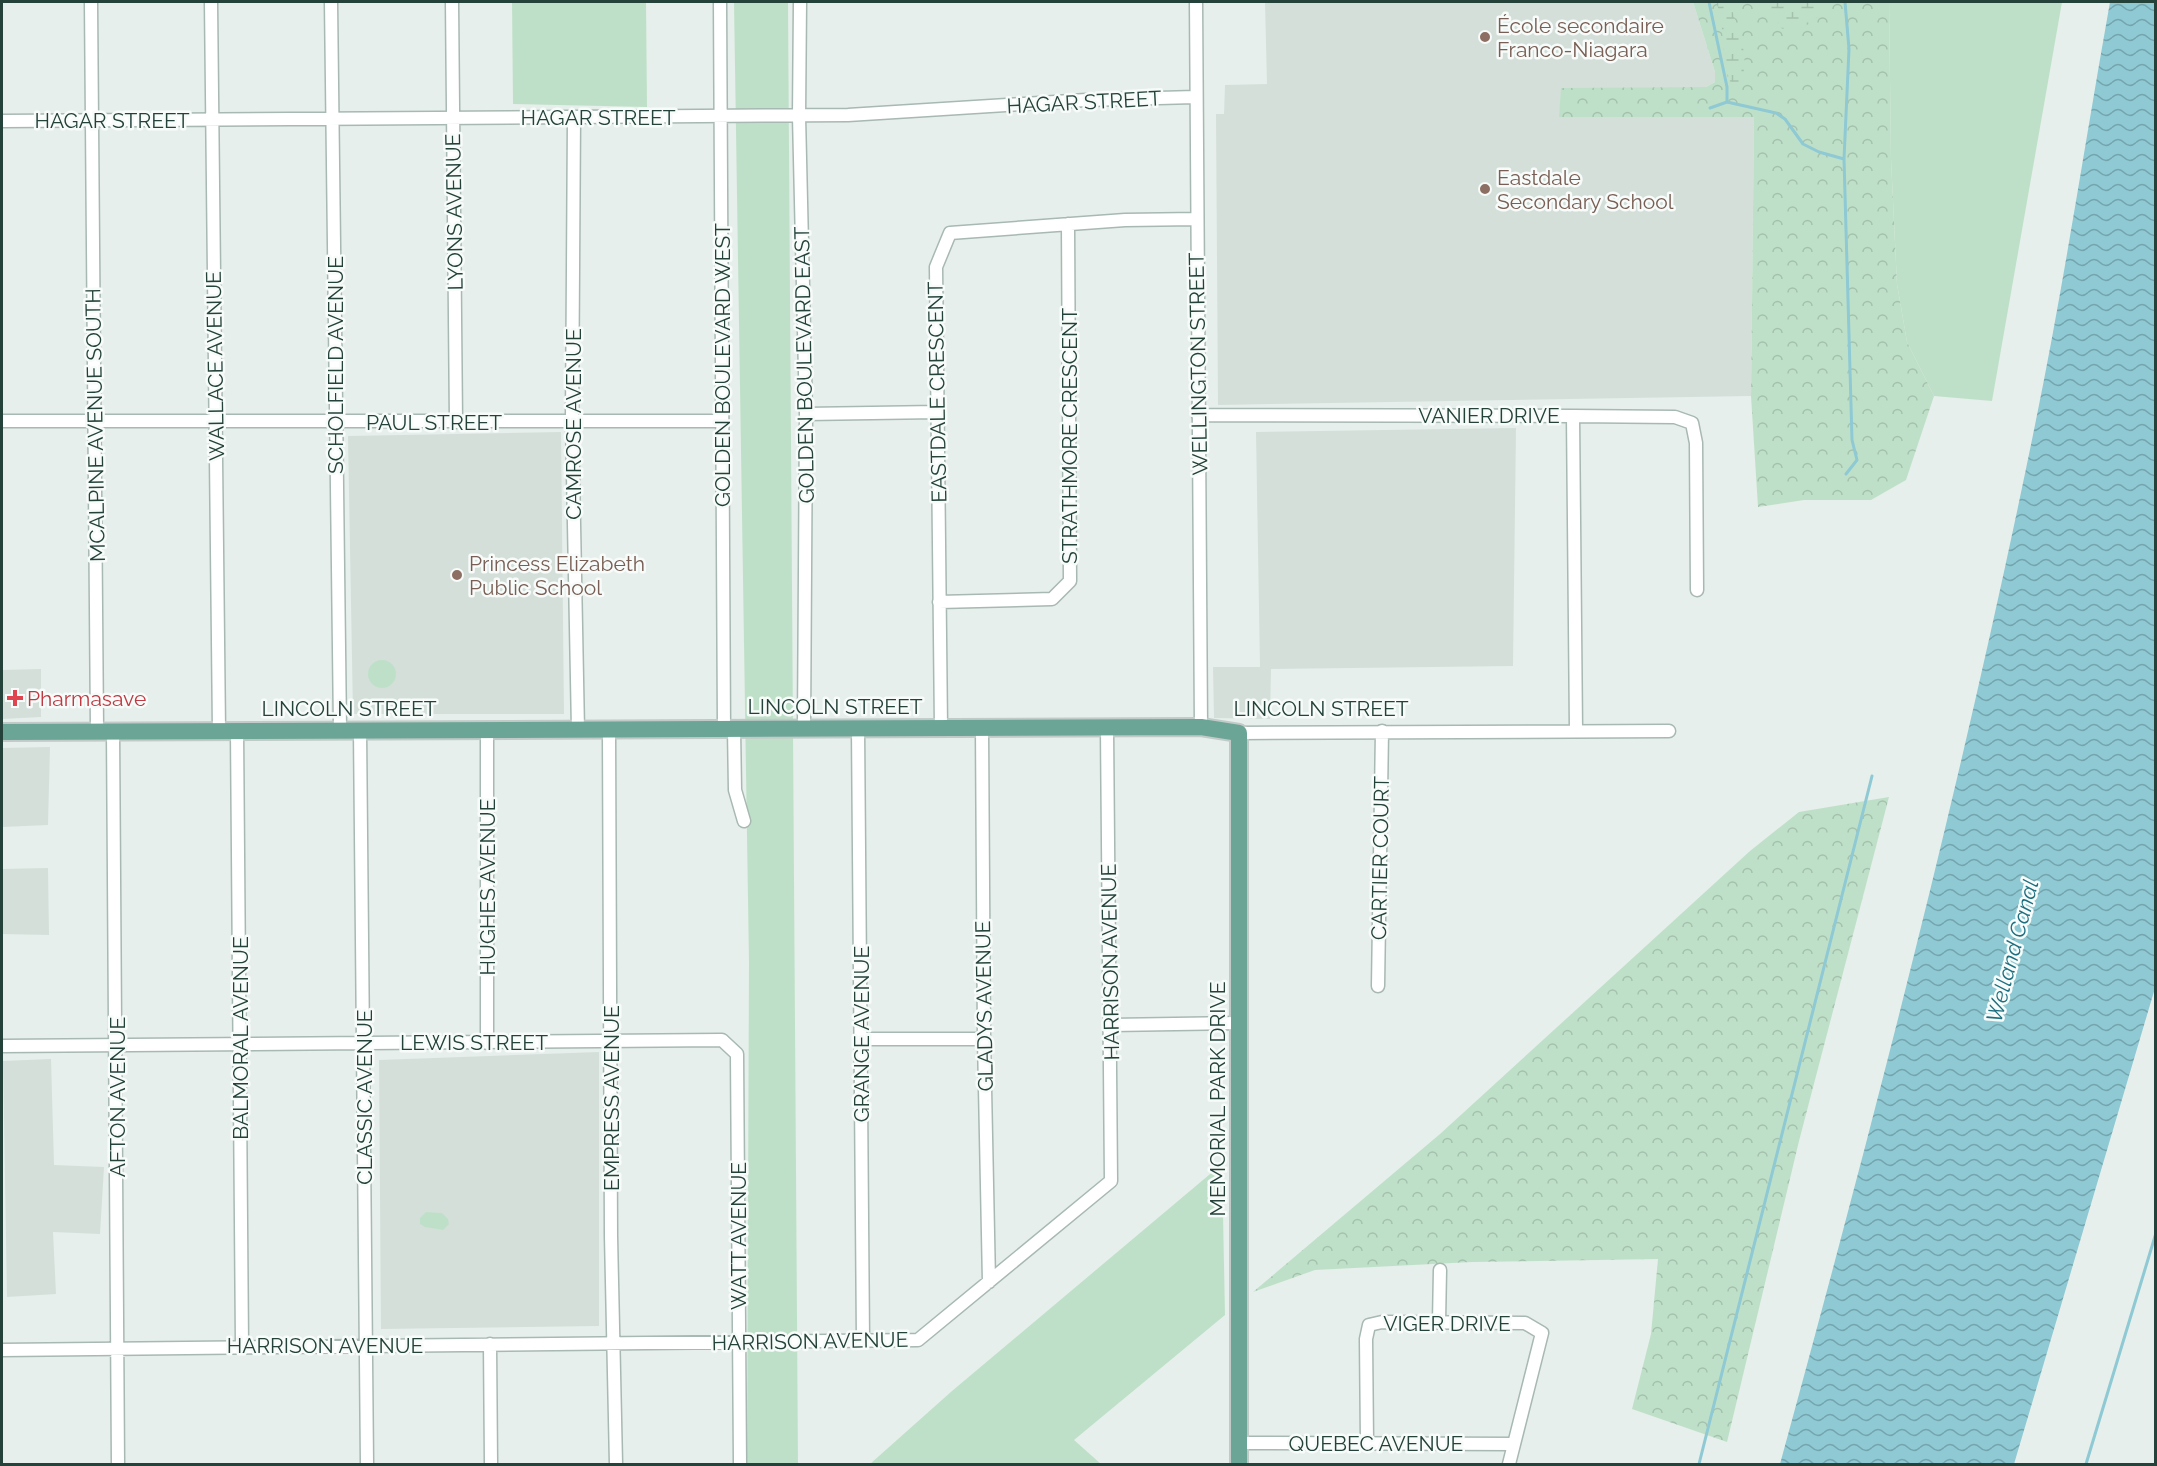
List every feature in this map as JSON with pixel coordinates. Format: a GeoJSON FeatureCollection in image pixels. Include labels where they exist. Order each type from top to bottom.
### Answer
{"type":"FeatureCollection","features":[{"type":"Feature","properties":{"kind":"main road","name":"LINCOLN STREET"},"geometry":{"type":"LineString","coordinates":[[2,732],[340,729],[487,732],[804,728],[1201,728],[1239,733]]}},
{"type":"Feature","properties":{"kind":"main road"},"geometry":{"type":"LineString","coordinates":[[2,738],[19,732]]}},
{"type":"Feature","properties":{"kind":"main road","name":"MEMORIAL PARK DRIVE"},"geometry":{"type":"LineString","coordinates":[[1239,733],[1239,1464]]}},
{"type":"Feature","properties":{"kind":"street","name":"MCALPINE AVENUE SOUTH"},"geometry":{"type":"LineString","coordinates":[[91,2],[95,421],[105,730]]}},
{"type":"Feature","properties":{"kind":"street","name":"WALLACE AVENUE"},"geometry":{"type":"LineString","coordinates":[[211,2],[219,731]]}},
{"type":"Feature","properties":{"kind":"street","name":"SCHOLFIELD AVENUE"},"geometry":{"type":"LineString","coordinates":[[332,2],[340,729]]}},
{"type":"Feature","properties":{"kind":"street","name":"LYONS AVENUE"},"geometry":{"type":"LineString","coordinates":[[452,2],[456,422]]}},
{"type":"Feature","properties":{"kind":"street","name":"GOLDEN BOULEVARD WEST"},"geometry":{"type":"LineString","coordinates":[[720,2],[722,421],[729,729],[735,790],[744,821]]}},
{"type":"Feature","properties":{"kind":"street","name":"GOLDEN BOULEVARD EAST"},"geometry":{"type":"LineString","coordinates":[[800,2],[799,116],[806,414],[804,728]]}},
{"type":"Feature","properties":{"kind":"street","name":"WELLINGTON STREET"},"geometry":{"type":"LineString","coordinates":[[1196,2],[1201,728]]}},
{"type":"Feature","properties":{"kind":"street","name":"HAGAR STREET"},"geometry":{"type":"LineString","coordinates":[[2,121],[799,116],[895,114],[1086,100],[1195,97]]}},
{"type":"Feature","properties":{"kind":"street","name":"CAMROSE AVENUE"},"geometry":{"type":"LineString","coordinates":[[574,117],[572,421],[578,730]]}},
{"type":"Feature","properties":{"kind":"street","name":"EASTDALE CRESCENT"},"geometry":{"type":"LineString","coordinates":[[941,728],[936,267],[950,233],[1068,224],[1196,219]]}},
{"type":"Feature","properties":{"kind":"street","name":"STRATHMORE CRESCENT"},"geometry":{"type":"LineString","coordinates":[[939,602],[1052,599],[1070,582],[1068,224]]}},
{"type":"Feature","properties":{"kind":"street"},"geometry":{"type":"LineString","coordinates":[[806,414],[937,412]]}},
{"type":"Feature","properties":{"kind":"street","name":"VANIER DRIVE"},"geometry":{"type":"LineString","coordinates":[[1198,415],[1573,416],[1576,730]]}},
{"type":"Feature","properties":{"kind":"street"},"geometry":{"type":"LineString","coordinates":[[1573,416],[1675,417],[1692,423],[1696,443],[1697,590]]}},
{"type":"Feature","properties":{"kind":"street","name":"PAUL STREET"},"geometry":{"type":"LineString","coordinates":[[2,421],[722,421]]}},
{"type":"Feature","properties":{"kind":"street","name":"GRANGE AVENUE"},"geometry":{"type":"LineString","coordinates":[[858,728],[863,1340]]}},
{"type":"Feature","properties":{"kind":"street","name":"GLADYS AVENUE"},"geometry":{"type":"LineString","coordinates":[[982,729],[984,1039],[989,1282]]}},
{"type":"Feature","properties":{"kind":"street","name":"HARRISON AVENUE"},"geometry":{"type":"LineString","coordinates":[[2,1350],[242,1345],[366,1346],[918,1340],[1111,1181],[1107,729]]}},
{"type":"Feature","properties":{"kind":"street","name":"AFTON AVENUE"},"geometry":{"type":"LineString","coordinates":[[105,730],[117,1045],[118,1464]]}},
{"type":"Feature","properties":{"kind":"street","name":"BALMORAL AVENUE"},"geometry":{"type":"LineString","coordinates":[[237,730],[242,1345]]}},
{"type":"Feature","properties":{"kind":"street","name":"CLASSIC AVENUE"},"geometry":{"type":"LineString","coordinates":[[360,730],[368,1464]]}},
{"type":"Feature","properties":{"kind":"street","name":"EMPRESS AVENUE"},"geometry":{"type":"LineString","coordinates":[[609,731],[611,1236],[616,1464]]}},
{"type":"Feature","properties":{"kind":"street","name":"CARTIER COURT"},"geometry":{"type":"LineString","coordinates":[[1378,986],[1382,731]]}},
{"type":"Feature","properties":{"kind":"street","name":"LINCOLN STREET"},"geometry":{"type":"LineString","coordinates":[[1239,733],[1668,731]]}},
{"type":"Feature","properties":{"kind":"street","name":"HUGHES AVENUE"},"geometry":{"type":"LineString","coordinates":[[487,732],[488,1043]]}},
{"type":"Feature","properties":{"kind":"street"},"geometry":{"type":"LineString","coordinates":[[1111,1025],[1239,1023]]}},
{"type":"Feature","properties":{"kind":"street"},"geometry":{"type":"LineString","coordinates":[[861,1039],[984,1039]]}},
{"type":"Feature","properties":{"kind":"street","name":"LEWIS STREET"},"geometry":{"type":"LineString","coordinates":[[2,1046],[722,1040],[730,1046]]}},
{"type":"Feature","properties":{"kind":"street","name":"WATT AVENUE"},"geometry":{"type":"LineString","coordinates":[[730,1046],[736,1054],[740,1464]]}},
{"type":"Feature","properties":{"kind":"street"},"geometry":{"type":"LineString","coordinates":[[1439,1322],[1440,1270]]}},
{"type":"Feature","properties":{"kind":"street","name":"VIGER DRIVE"},"geometry":{"type":"LineString","coordinates":[[1367,1443],[1366,1339],[1369,1325],[1382,1322],[1525,1323],[1542,1333],[1509,1464]]}},
{"type":"Feature","properties":{"kind":"street"},"geometry":{"type":"LineString","coordinates":[[490,1344],[491,1464]]}},
{"type":"Feature","properties":{"kind":"street","name":"QUEBEC AVENUE"},"geometry":{"type":"LineString","coordinates":[[1239,1443],[1514,1444]]}},
{"type":"Feature","properties":{"kind":"shaded area","name":"Eastdale Secondary School"},"geometry":{"type":"Polygon","coordinates":[[[1265,2],[1693,2],[1715,72],[1715,82],[1706,87],[1559,117],[1754,117],[1751,396],[1218,405],[1216,114],[1224,114],[1225,85],[1267,84],[1265,2]]]}},
{"type":"Feature","properties":{"kind":"shaded area"},"geometry":{"type":"Polygon","coordinates":[[[1516,428],[1513,666],[1271,669],[1270,719],[1214,718],[1213,667],[1260,667],[1256,432],[1516,428]]]}},
{"type":"Feature","properties":{"kind":"shaded area","name":"Princess Elizabeth Public School"},"geometry":{"type":"Polygon","coordinates":[[[561,432],[564,714],[353,714],[348,436],[561,432]]]}},
{"type":"Feature","properties":{"kind":"shaded area"},"geometry":{"type":"Polygon","coordinates":[[[41,669],[41,717],[2,719],[2,670],[41,669]]]}},
{"type":"Feature","properties":{"kind":"shaded area"},"geometry":{"type":"Polygon","coordinates":[[[50,747],[48,825],[2,827],[2,748],[50,747]]]}},
{"type":"Feature","properties":{"kind":"shaded area"},"geometry":{"type":"Polygon","coordinates":[[[48,868],[49,935],[2,934],[2,869],[48,868]]]}},
{"type":"Feature","properties":{"kind":"shaded area"},"geometry":{"type":"Polygon","coordinates":[[[599,1052],[599,1326],[381,1329],[379,1060],[599,1052]]]}},
{"type":"Feature","properties":{"kind":"shaded area"},"geometry":{"type":"Polygon","coordinates":[[[51,1059],[54,1165],[104,1167],[100,1234],[53,1232],[56,1294],[7,1297],[3,1061],[51,1059]]]}},
{"type":"Feature","properties":{"kind":"green space"},"geometry":{"type":"Polygon","coordinates":[[[512,2],[646,2],[647,107],[513,104],[512,2]]]}},
{"type":"Feature","properties":{"kind":"green space"},"geometry":{"type":"Polygon","coordinates":[[[734,2],[788,2],[798,1464],[747,1464],[749,963],[734,2]]]}},
{"type":"Feature","properties":{"kind":"green space"},"geometry":{"type":"Polygon","coordinates":[[[1693,2],[1889,2],[1891,159],[1897,284],[1907,342],[1934,396],[1906,480],[1871,500],[1804,500],[1758,507],[1751,396],[1754,117],[1559,117],[1561,88],[1706,87],[1715,82],[1715,72],[1693,2]]]}},
{"type":"Feature","properties":{"kind":"green space"},"geometry":{"type":"Polygon","coordinates":[[[1716,2],[1730,2],[1740,34],[1744,65],[1739,87],[1733,87],[1726,66],[1716,2]]]}},
{"type":"Feature","properties":{"kind":"green space"},"geometry":{"type":"Polygon","coordinates":[[[1768,2],[1823,2],[1815,21],[1792,32],[1781,28],[1768,2]]]}},
{"type":"Feature","properties":{"kind":"green space"},"geometry":{"type":"Polygon","coordinates":[[[1889,2],[2062,2],[1992,401],[1934,396],[1907,342],[1897,284],[1891,159],[1889,2]]]}},
{"type":"Feature","properties":{"kind":"green space"},"geometry":{"type":"Polygon","coordinates":[[[382,660],[392,664],[396,674],[392,684],[382,688],[372,684],[368,674],[372,664],[382,660]]]}},
{"type":"Feature","properties":{"kind":"green space"},"geometry":{"type":"Polygon","coordinates":[[[1889,797],[1799,1141],[1727,1442],[1632,1409],[1651,1334],[1658,1259],[1472,1262],[1315,1270],[1253,1292],[1440,1134],[1750,851],[1799,812],[1889,797]]]}},
{"type":"Feature","properties":{"kind":"green space"},"geometry":{"type":"Polygon","coordinates":[[[1222,1164],[1225,1315],[1074,1440],[1101,1464],[870,1464],[952,1391],[1222,1164]]]}},
{"type":"Feature","properties":{"kind":"green space"},"geometry":{"type":"Polygon","coordinates":[[[426,1212],[442,1213],[448,1219],[449,1224],[443,1230],[425,1227],[420,1224],[420,1218],[426,1212]]]}},
{"type":"Feature","properties":{"kind":"water","name":"Welland Canal"},"geometry":{"type":"Polygon","coordinates":[[[2110,2],[2156,2],[2155,988],[2014,1464],[1780,1464],[1850,1206],[1916,947],[2008,556],[2046,372],[2110,2]]]}},
{"type":"Feature","properties":{"kind":"waterway"},"geometry":{"type":"LineString","coordinates":[[1709,2],[1727,87],[1727,102]]}},
{"type":"Feature","properties":{"kind":"waterway"},"geometry":{"type":"LineString","coordinates":[[1845,2],[1849,49],[1844,159],[1852,440],[1857,460],[1846,474]]}},
{"type":"Feature","properties":{"kind":"waterway"},"geometry":{"type":"LineString","coordinates":[[1710,108],[1727,102],[1776,113],[1785,119],[1803,144],[1819,152],[1844,159]]}},
{"type":"Feature","properties":{"kind":"waterway"},"geometry":{"type":"LineString","coordinates":[[1699,1464],[1872,776]]}},
{"type":"Feature","properties":{"kind":"waterway"},"geometry":{"type":"LineString","coordinates":[[2086,1464],[2156,1233]]}},
{"type":"Feature","properties":{"kind":"place","name":"École secondaire Franco-Niagara"},"geometry":{"type":"Point","coordinates":[1485,37]}},
{"type":"Feature","properties":{"kind":"place","name":"Eastdale Secondary School"},"geometry":{"type":"Point","coordinates":[1485,189]}},
{"type":"Feature","properties":{"kind":"place","name":"Princess Elizabeth Public School"},"geometry":{"type":"Point","coordinates":[457,575]}},
{"type":"Feature","properties":{"kind":"place","name":"Pharmasave"},"geometry":{"type":"Point","coordinates":[15,698]}}]}
